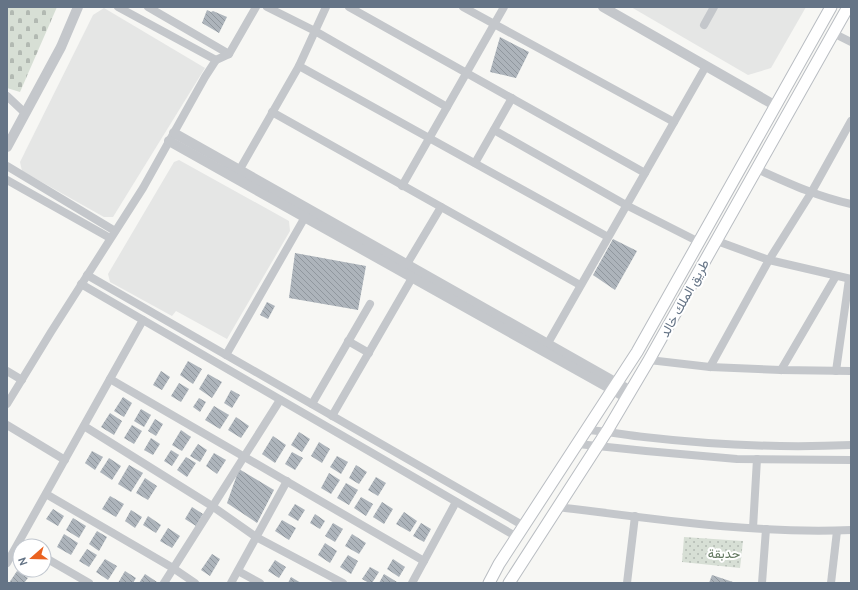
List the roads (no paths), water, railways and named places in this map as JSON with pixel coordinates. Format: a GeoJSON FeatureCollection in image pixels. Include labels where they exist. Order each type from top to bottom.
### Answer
{"type":"FeatureCollection","features":[{"type":"Feature","properties":{"kind":"main road"},"geometry":{"type":"LineString","coordinates":[[489,583],[499,564],[638,352],[831,7]]}},
{"type":"Feature","properties":{"kind":"main road","name":"طريق الملك خالد"},"geometry":{"type":"LineString","coordinates":[[509,583],[607,432],[650,360],[848,7]]}},
{"type":"Feature","properties":{"kind":"street"},"geometry":{"type":"LineString","coordinates":[[7,147],[61,46],[78,7]]}},
{"type":"Feature","properties":{"kind":"street"},"geometry":{"type":"LineString","coordinates":[[118,7],[216,60]]}},
{"type":"Feature","properties":{"kind":"street"},"geometry":{"type":"LineString","coordinates":[[148,7],[229,54]]}},
{"type":"Feature","properties":{"kind":"street"},"geometry":{"type":"LineString","coordinates":[[7,404],[81,284],[143,188],[205,77],[216,60],[229,54],[256,7]]}},
{"type":"Feature","properties":{"kind":"street"},"geometry":{"type":"LineString","coordinates":[[267,7],[315,31],[447,107]]}},
{"type":"Feature","properties":{"kind":"street"},"geometry":{"type":"LineString","coordinates":[[240,169],[299,66],[326,7]]}},
{"type":"Feature","properties":{"kind":"street"},"geometry":{"type":"LineString","coordinates":[[349,7],[645,173]]}},
{"type":"Feature","properties":{"kind":"street"},"geometry":{"type":"LineString","coordinates":[[463,7],[674,122]]}},
{"type":"Feature","properties":{"kind":"street"},"geometry":{"type":"LineString","coordinates":[[402,186],[504,7]]}},
{"type":"Feature","properties":{"kind":"street"},"geometry":{"type":"LineString","coordinates":[[603,7],[776,106]]}},
{"type":"Feature","properties":{"kind":"street"},"geometry":{"type":"LineString","coordinates":[[704,25],[714,7]]}},
{"type":"Feature","properties":{"kind":"street"},"geometry":{"type":"LineString","coordinates":[[154,27],[160,14]]}},
{"type":"Feature","properties":{"kind":"street"},"geometry":{"type":"LineString","coordinates":[[833,33],[851,42]]}},
{"type":"Feature","properties":{"kind":"street"},"geometry":{"type":"LineString","coordinates":[[299,66],[608,237]]}},
{"type":"Feature","properties":{"kind":"street"},"geometry":{"type":"LineString","coordinates":[[548,343],[706,66]]}},
{"type":"Feature","properties":{"kind":"street"},"geometry":{"type":"LineString","coordinates":[[7,96],[25,113]]}},
{"type":"Feature","properties":{"kind":"street"},"geometry":{"type":"LineString","coordinates":[[475,163],[512,98]]}},
{"type":"Feature","properties":{"kind":"street"},"geometry":{"type":"LineString","coordinates":[[272,112],[580,285]]}},
{"type":"Feature","properties":{"kind":"street"},"geometry":{"type":"LineString","coordinates":[[710,367],[769,260],[848,132],[851,121]]}},
{"type":"Feature","properties":{"kind":"street"},"geometry":{"type":"LineString","coordinates":[[494,130],[626,205],[699,242]]}},
{"type":"Feature","properties":{"kind":"street"},"geometry":{"type":"LineString","coordinates":[[172,137],[240,169],[548,343],[629,395]]}},
{"type":"Feature","properties":{"kind":"street"},"geometry":{"type":"LineString","coordinates":[[172,137],[305,217],[412,278],[615,386]]}},
{"type":"Feature","properties":{"kind":"street"},"geometry":{"type":"LineString","coordinates":[[7,166],[112,235]]}},
{"type":"Feature","properties":{"kind":"street"},"geometry":{"type":"LineString","coordinates":[[757,169],[811,193],[831,200],[851,204]]}},
{"type":"Feature","properties":{"kind":"street"},"geometry":{"type":"LineString","coordinates":[[7,180],[112,235]]}},
{"type":"Feature","properties":{"kind":"street"},"geometry":{"type":"LineString","coordinates":[[407,264],[441,206]]}},
{"type":"Feature","properties":{"kind":"street"},"geometry":{"type":"LineString","coordinates":[[226,355],[305,217]]}},
{"type":"Feature","properties":{"kind":"street"},"geometry":{"type":"LineString","coordinates":[[717,241],[769,260],[850,279],[836,371]]}},
{"type":"Feature","properties":{"kind":"street"},"geometry":{"type":"LineString","coordinates":[[87,275],[524,526]]}},
{"type":"Feature","properties":{"kind":"street"},"geometry":{"type":"LineString","coordinates":[[781,370],[836,276]]}},
{"type":"Feature","properties":{"kind":"street"},"geometry":{"type":"LineString","coordinates":[[332,416],[412,278]]}},
{"type":"Feature","properties":{"kind":"street"},"geometry":{"type":"LineString","coordinates":[[81,284],[517,537]]}},
{"type":"Feature","properties":{"kind":"street"},"geometry":{"type":"LineString","coordinates":[[312,404],[370,304]]}},
{"type":"Feature","properties":{"kind":"street"},"geometry":{"type":"LineString","coordinates":[[24,538],[46,494],[143,320]]}},
{"type":"Feature","properties":{"kind":"street"},"geometry":{"type":"LineString","coordinates":[[348,342],[369,353]]}},
{"type":"Feature","properties":{"kind":"street"},"geometry":{"type":"LineString","coordinates":[[650,360],[710,367],[851,371]]}},
{"type":"Feature","properties":{"kind":"street"},"geometry":{"type":"LineString","coordinates":[[7,371],[22,380]]}},
{"type":"Feature","properties":{"kind":"street"},"geometry":{"type":"LineString","coordinates":[[110,379],[424,561]]}},
{"type":"Feature","properties":{"kind":"street"},"geometry":{"type":"LineString","coordinates":[[164,583],[280,400]]}},
{"type":"Feature","properties":{"kind":"street"},"geometry":{"type":"LineString","coordinates":[[7,425],[65,460]]}},
{"type":"Feature","properties":{"kind":"street"},"geometry":{"type":"LineString","coordinates":[[84,426],[212,506],[256,537],[343,583]]}},
{"type":"Feature","properties":{"kind":"street"},"geometry":{"type":"LineString","coordinates":[[587,430],[727,444],[800,447],[851,445]]}},
{"type":"Feature","properties":{"kind":"street"},"geometry":{"type":"LineString","coordinates":[[578,444],[702,456],[757,459],[851,460]]}},
{"type":"Feature","properties":{"kind":"street"},"geometry":{"type":"LineString","coordinates":[[753,528],[757,459]]}},
{"type":"Feature","properties":{"kind":"street"},"geometry":{"type":"LineString","coordinates":[[231,583],[287,481]]}},
{"type":"Feature","properties":{"kind":"street"},"geometry":{"type":"LineString","coordinates":[[46,494],[173,568],[195,583]]}},
{"type":"Feature","properties":{"kind":"street"},"geometry":{"type":"LineString","coordinates":[[412,583],[456,502]]}},
{"type":"Feature","properties":{"kind":"street"},"geometry":{"type":"LineString","coordinates":[[558,506],[683,522],[753,528],[837,531],[851,530]]}},
{"type":"Feature","properties":{"kind":"street"},"geometry":{"type":"LineString","coordinates":[[627,583],[635,516]]}},
{"type":"Feature","properties":{"kind":"street"},"geometry":{"type":"LineString","coordinates":[[762,583],[766,529]]}},
{"type":"Feature","properties":{"kind":"street"},"geometry":{"type":"LineString","coordinates":[[831,583],[837,531]]}},
{"type":"Feature","properties":{"kind":"street"},"geometry":{"type":"LineString","coordinates":[[52,562],[89,583]]}},
{"type":"Feature","properties":{"kind":"street"},"geometry":{"type":"LineString","coordinates":[[238,571],[260,583]]}},
{"type":"Feature","properties":{"kind":"park label","name":"حدبقة"},"geometry":{"type":"Point","coordinates":[724,553]}}]}
